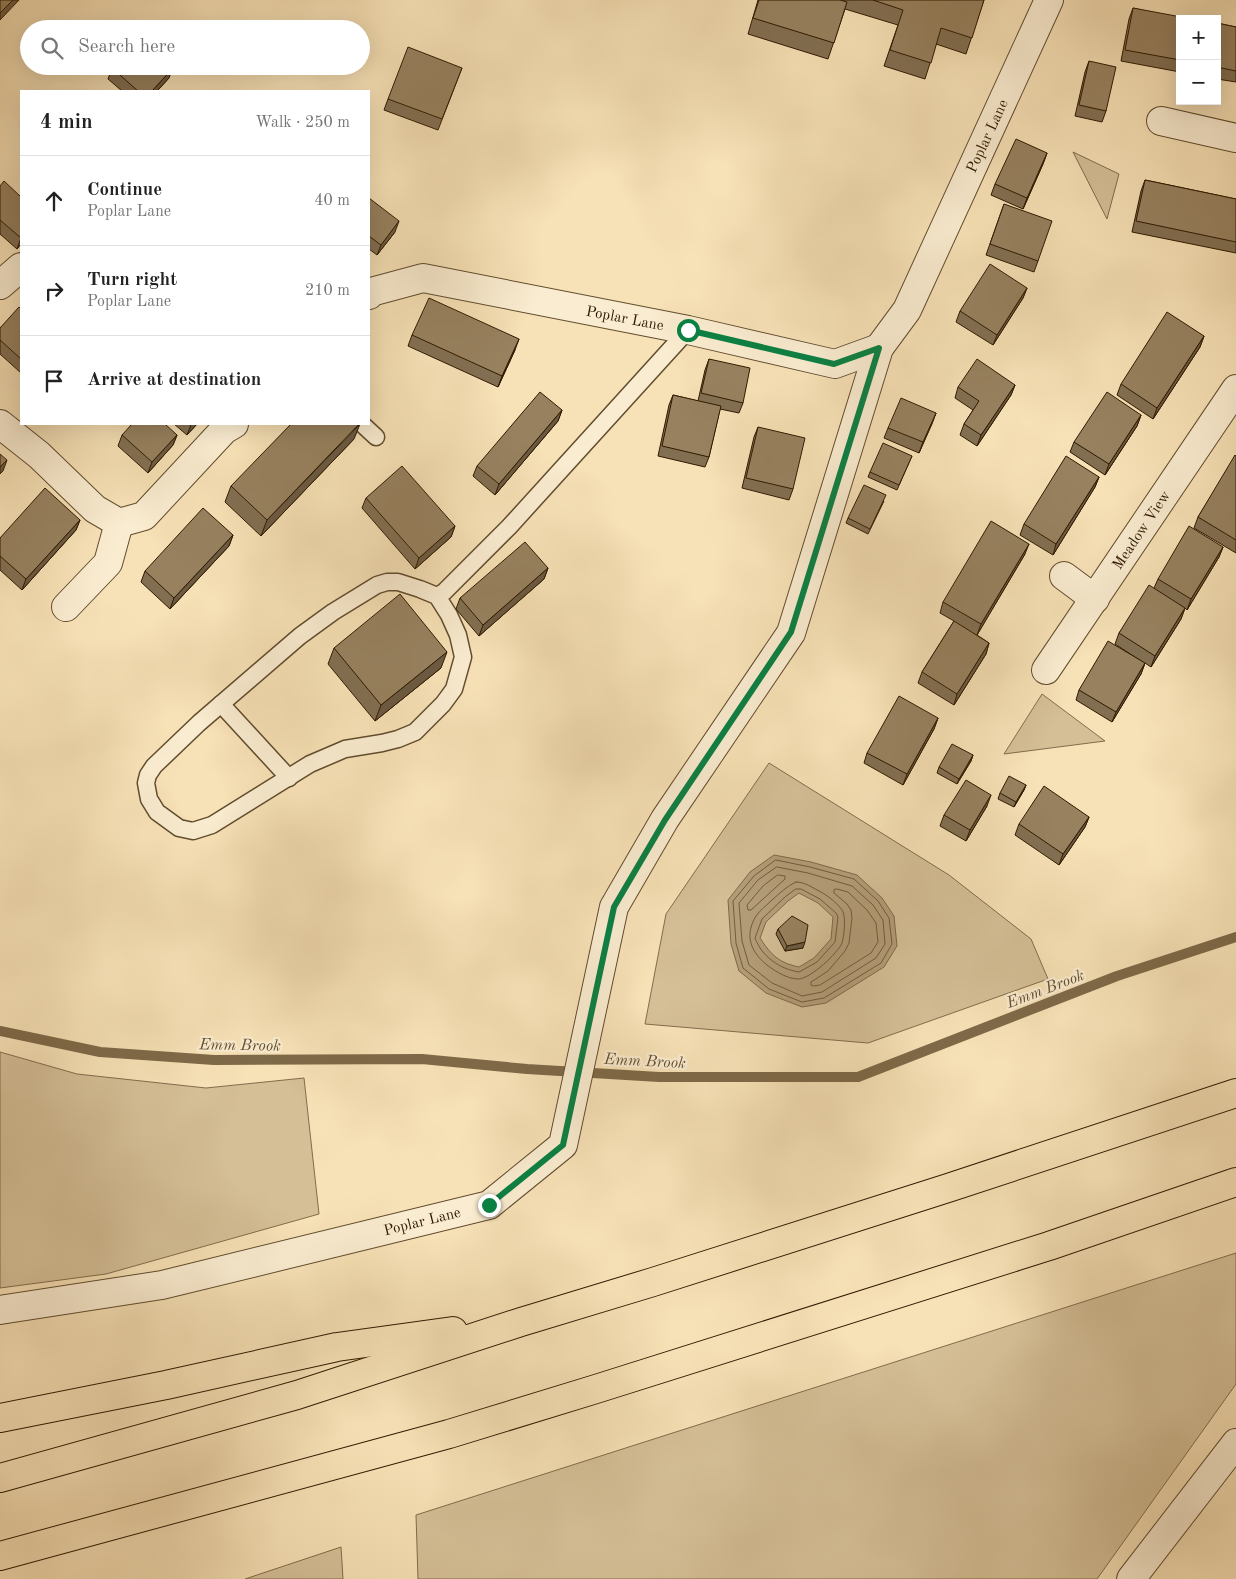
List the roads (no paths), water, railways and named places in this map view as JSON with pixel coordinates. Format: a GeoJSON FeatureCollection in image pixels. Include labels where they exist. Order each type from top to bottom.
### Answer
{"type":"FeatureCollection","features":[{"type":"Feature","properties":{"kind":"highway"},"geometry":{"type":"LineString","coordinates":[[0,1478],[297,1395],[521,1322],[948,1188],[1236,1093]]}},
{"type":"Feature","properties":{"kind":"highway"},"geometry":{"type":"LineString","coordinates":[[0,1556],[449,1434],[596,1390],[1049,1246],[1236,1182]]}},
{"type":"Feature","properties":{"kind":"highway"},"geometry":{"type":"LineString","coordinates":[[0,1418],[166,1385],[337,1347],[521,1322]]}},
{"type":"Feature","properties":{"kind":"street","name":"Poplar Lane"},"geometry":{"type":"LineString","coordinates":[[0,1310],[162,1285],[489,1205],[563,1145],[614,907],[665,820],[791,632],[879,348],[907,310],[1049,0]]}},
{"type":"Feature","properties":{"kind":"street"},"geometry":{"type":"LineString","coordinates":[[1161,121],[1236,138]]}},
{"type":"Feature","properties":{"kind":"street"},"geometry":{"type":"LineString","coordinates":[[0,286],[20,269]]}},
{"type":"Feature","properties":{"kind":"street","name":"Poplar Lane"},"geometry":{"type":"LineString","coordinates":[[370,294],[423,278],[688,330],[834,364],[879,348]]}},
{"type":"Feature","properties":{"kind":"street","name":"Meadow View"},"geometry":{"type":"LineString","coordinates":[[1046,670],[1236,389]]}},
{"type":"Feature","properties":{"kind":"street"},"geometry":{"type":"LineString","coordinates":[[0,424],[39,455],[95,508],[119,523],[144,516],[224,430],[232,425]]}},
{"type":"Feature","properties":{"kind":"street"},"geometry":{"type":"LineString","coordinates":[[66,607],[108,563],[119,523]]}},
{"type":"Feature","properties":{"kind":"street"},"geometry":{"type":"LineString","coordinates":[[1064,576],[1095,599]]}},
{"type":"Feature","properties":{"kind":"street"},"geometry":{"type":"LineString","coordinates":[[1130,1579],[1236,1443]]}},
{"type":"Feature","properties":{"kind":"lane"},"geometry":{"type":"LineString","coordinates":[[437,596],[444,592],[509,528],[688,330]]}},
{"type":"Feature","properties":{"kind":"lane"},"geometry":{"type":"LineString","coordinates":[[363,425],[376,437]]}},
{"type":"Feature","properties":{"kind":"lane"},"geometry":{"type":"LineString","coordinates":[[387,582],[398,582],[437,596],[449,615],[458,635],[463,657],[454,689],[443,704],[415,732],[382,743],[345,749],[310,764],[212,825],[193,831],[179,828],[157,812],[149,798],[146,783],[148,775],[154,766],[199,723],[300,636],[333,612],[377,585],[387,582]]}},
{"type":"Feature","properties":{"kind":"lane"},"geometry":{"type":"LineString","coordinates":[[221,704],[289,778]]}},
{"type":"Feature","properties":{"kind":"water"},"geometry":{"type":"Polygon","coordinates":[[[774,855],[811,862],[857,875],[882,898],[894,916],[897,946],[884,967],[826,1003],[802,1007],[766,993],[739,971],[731,944],[728,900],[750,872],[774,855]],[[799,893],[766,922],[760,938],[768,949],[781,961],[799,967],[814,958],[831,939],[833,917],[818,903],[799,893]]]}},
{"type":"Feature","properties":{"kind":"waterway","name":"Emm Brook"},"geometry":{"type":"LineString","coordinates":[[0,1031],[100,1052],[214,1060],[422,1059],[527,1069],[659,1077],[858,1077],[1117,976],[1236,937]]}}]}
